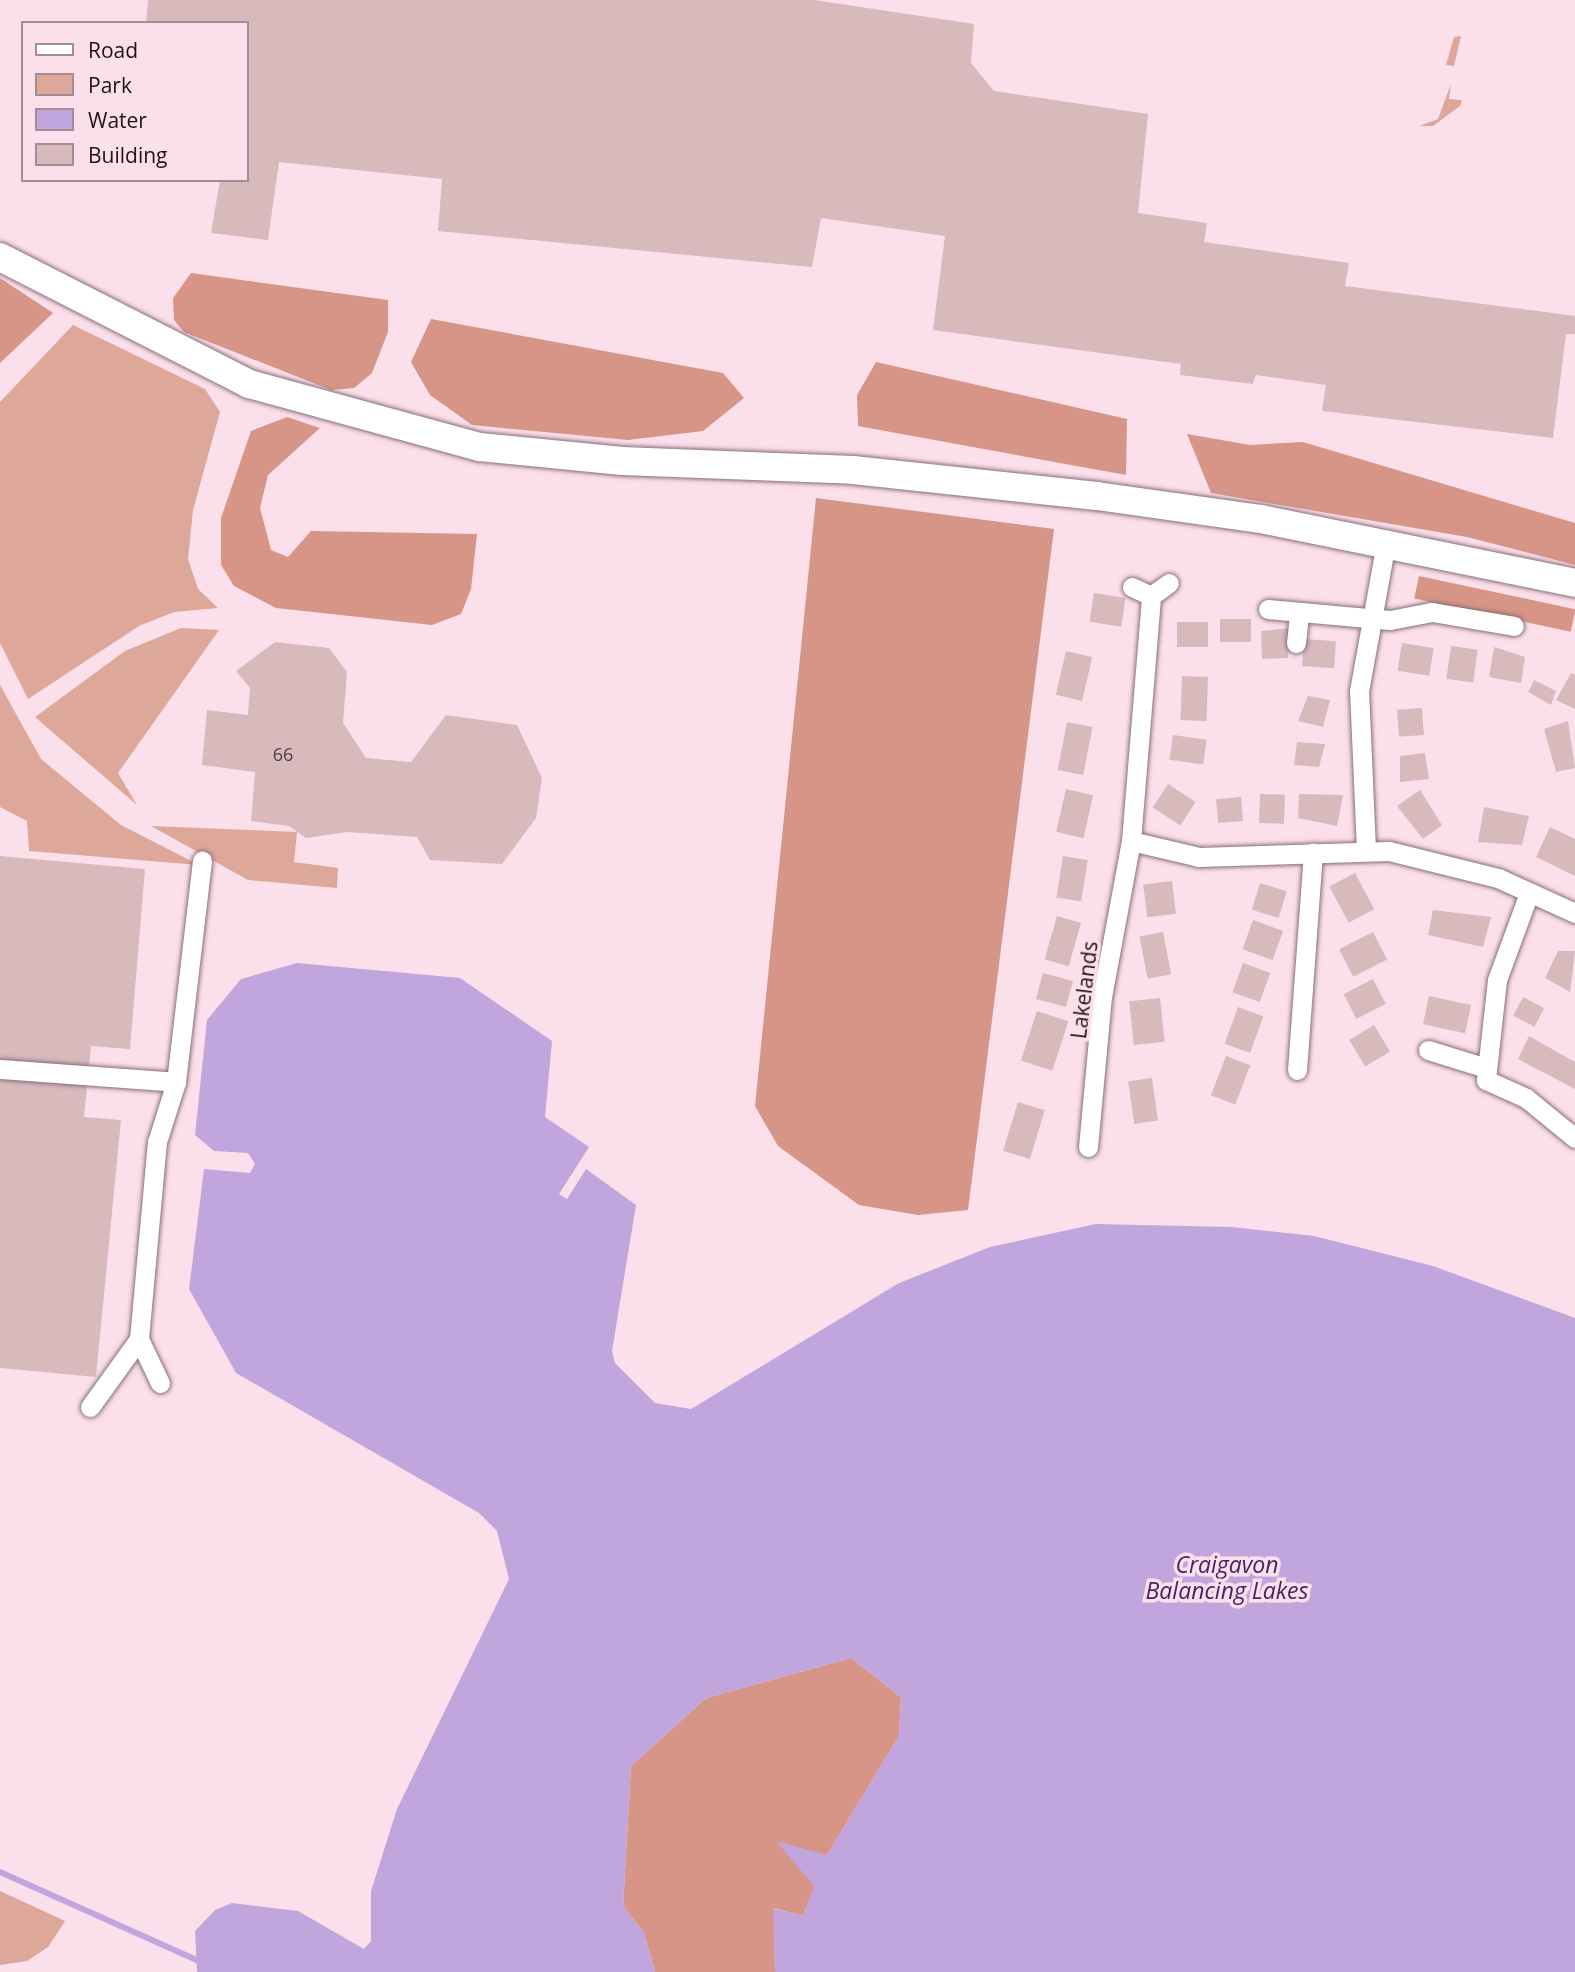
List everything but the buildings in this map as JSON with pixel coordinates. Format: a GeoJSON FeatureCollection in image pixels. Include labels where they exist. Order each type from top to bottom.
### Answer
{"type":"FeatureCollection","features":[{"type":"Feature","properties":{"kind":"street"},"geometry":{"type":"LineString","coordinates":[[0,257],[249,384],[480,447],[622,461],[853,470],[1151,503],[1386,542],[1575,583]]}},
{"type":"Feature","properties":{"kind":"street"},"geometry":{"type":"LineString","coordinates":[[1366,850],[1359,691],[1386,542]]}},
{"type":"Feature","properties":{"kind":"street"},"geometry":{"type":"LineString","coordinates":[[1132,587],[1151,596],[1169,583]]}},
{"type":"Feature","properties":{"kind":"street","name":"Lakelands"},"geometry":{"type":"LineString","coordinates":[[1088,1147],[1102,997],[1130,841],[1151,596]]}},
{"type":"Feature","properties":{"kind":"street"},"geometry":{"type":"LineString","coordinates":[[1268,608],[1370,620],[1433,612],[1514,626]]}},
{"type":"Feature","properties":{"kind":"street"},"geometry":{"type":"LineString","coordinates":[[1296,643],[1300,612]]}},
{"type":"Feature","properties":{"kind":"street"},"geometry":{"type":"LineString","coordinates":[[1130,841],[1199,857],[1366,850],[1499,878],[1575,913]]}},
{"type":"Feature","properties":{"kind":"street"},"geometry":{"type":"LineString","coordinates":[[1297,1070],[1314,853]]}},
{"type":"Feature","properties":{"kind":"street"},"geometry":{"type":"LineString","coordinates":[[90,1407],[139,1339],[157,1142],[176,1082],[202,861]]}},
{"type":"Feature","properties":{"kind":"street"},"geometry":{"type":"LineString","coordinates":[[1529,893],[1497,980],[1486,1080],[1526,1098],[1575,1138]]}},
{"type":"Feature","properties":{"kind":"street"},"geometry":{"type":"LineString","coordinates":[[1428,1050],[1486,1068]]}},
{"type":"Feature","properties":{"kind":"street"},"geometry":{"type":"LineString","coordinates":[[0,1069],[176,1082]]}},
{"type":"Feature","properties":{"kind":"street"},"geometry":{"type":"LineString","coordinates":[[139,1339],[160,1383]]}},
{"type":"Feature","properties":{"kind":"green space"},"geometry":{"type":"Polygon","coordinates":[[[1461,36],[1454,66],[1446,65],[1454,37],[1461,36]]]}},
{"type":"Feature","properties":{"kind":"green space"},"geometry":{"type":"Polygon","coordinates":[[[1451,84],[1449,99],[1462,100],[1460,106],[1433,126],[1419,126],[1438,119],[1451,84]]]}},
{"type":"Feature","properties":{"kind":"green space"},"geometry":{"type":"Polygon","coordinates":[[[73,325],[205,389],[220,412],[193,510],[188,559],[198,589],[218,608],[174,612],[139,626],[28,699],[0,643],[0,402],[73,325]]]}},
{"type":"Feature","properties":{"kind":"green space"},"geometry":{"type":"Polygon","coordinates":[[[181,628],[219,630],[118,773],[137,805],[35,717],[125,651],[181,628]]]}},
{"type":"Feature","properties":{"kind":"green space"},"geometry":{"type":"Polygon","coordinates":[[[0,685],[41,759],[121,825],[199,865],[29,851],[27,821],[0,807],[0,685]]]}},
{"type":"Feature","properties":{"kind":"green space"},"geometry":{"type":"Polygon","coordinates":[[[151,826],[297,832],[294,862],[338,868],[337,888],[248,880],[151,826]]]}},
{"type":"Feature","properties":{"kind":"green space"},"geometry":{"type":"Polygon","coordinates":[[[0,1891],[65,1921],[48,1947],[27,1961],[0,1965],[0,1891]]]}},
{"type":"Feature","properties":{"kind":"shaded area"},"geometry":{"type":"Polygon","coordinates":[[[191,273],[388,300],[388,332],[372,373],[354,388],[331,390],[184,332],[174,320],[173,298],[191,273]]]}},
{"type":"Feature","properties":{"kind":"shaded area"},"geometry":{"type":"Polygon","coordinates":[[[0,278],[53,313],[0,363],[0,278]]]}},
{"type":"Feature","properties":{"kind":"shaded area"},"geometry":{"type":"Polygon","coordinates":[[[431,319],[723,373],[744,398],[703,431],[628,440],[472,425],[430,395],[411,362],[431,319]]]}},
{"type":"Feature","properties":{"kind":"shaded area"},"geometry":{"type":"Polygon","coordinates":[[[876,362],[1127,419],[1126,475],[858,426],[857,395],[876,362]]]}},
{"type":"Feature","properties":{"kind":"shaded area"},"geometry":{"type":"Polygon","coordinates":[[[287,417],[320,428],[268,475],[260,508],[271,550],[288,557],[311,531],[477,534],[471,589],[461,614],[432,625],[276,608],[234,586],[221,565],[221,518],[251,431],[287,417]]]}},
{"type":"Feature","properties":{"kind":"shaded area"},"geometry":{"type":"Polygon","coordinates":[[[1187,434],[1250,445],[1303,442],[1575,523],[1575,565],[1467,537],[1211,493],[1187,434]]]}},
{"type":"Feature","properties":{"kind":"shaded area"},"geometry":{"type":"Polygon","coordinates":[[[816,498],[1054,529],[968,1210],[918,1215],[859,1205],[778,1146],[755,1106],[816,498]]]}},
{"type":"Feature","properties":{"kind":"shaded area"},"geometry":{"type":"Polygon","coordinates":[[[1419,576],[1575,609],[1571,632],[1414,598],[1419,576]]]}},
{"type":"Feature","properties":{"kind":"shaded area"},"geometry":{"type":"Polygon","coordinates":[[[851,1658],[901,1697],[899,1736],[827,1855],[803,1916],[774,1908],[775,1972],[655,1972],[644,1933],[623,1906],[631,1766],[706,1698],[851,1658]]]}},
{"type":"Feature","properties":{"kind":"water","name":"Craigavon Balancing Lakes"},"geometry":{"type":"Polygon","coordinates":[[[297,963],[460,978],[552,1041],[545,1117],[589,1147],[559,1194],[567,1199],[586,1169],[636,1205],[612,1351],[615,1363],[655,1403],[691,1409],[899,1283],[990,1247],[1096,1224],[1232,1227],[1314,1236],[1433,1266],[1575,1318],[1575,1972],[775,1972],[773,1908],[803,1916],[814,1886],[776,1841],[827,1855],[899,1736],[901,1697],[851,1658],[706,1698],[631,1766],[623,1906],[644,1933],[655,1972],[197,1972],[195,1931],[215,1910],[232,1903],[298,1911],[364,1949],[371,1941],[371,1891],[397,1809],[509,1579],[497,1531],[479,1513],[236,1373],[189,1289],[204,1169],[250,1173],[255,1164],[248,1153],[214,1151],[195,1135],[207,1020],[241,979],[297,963]]]}},
{"type":"Feature","properties":{"kind":"waterway"},"geometry":{"type":"LineString","coordinates":[[0,1872],[197,1960]]}}]}
